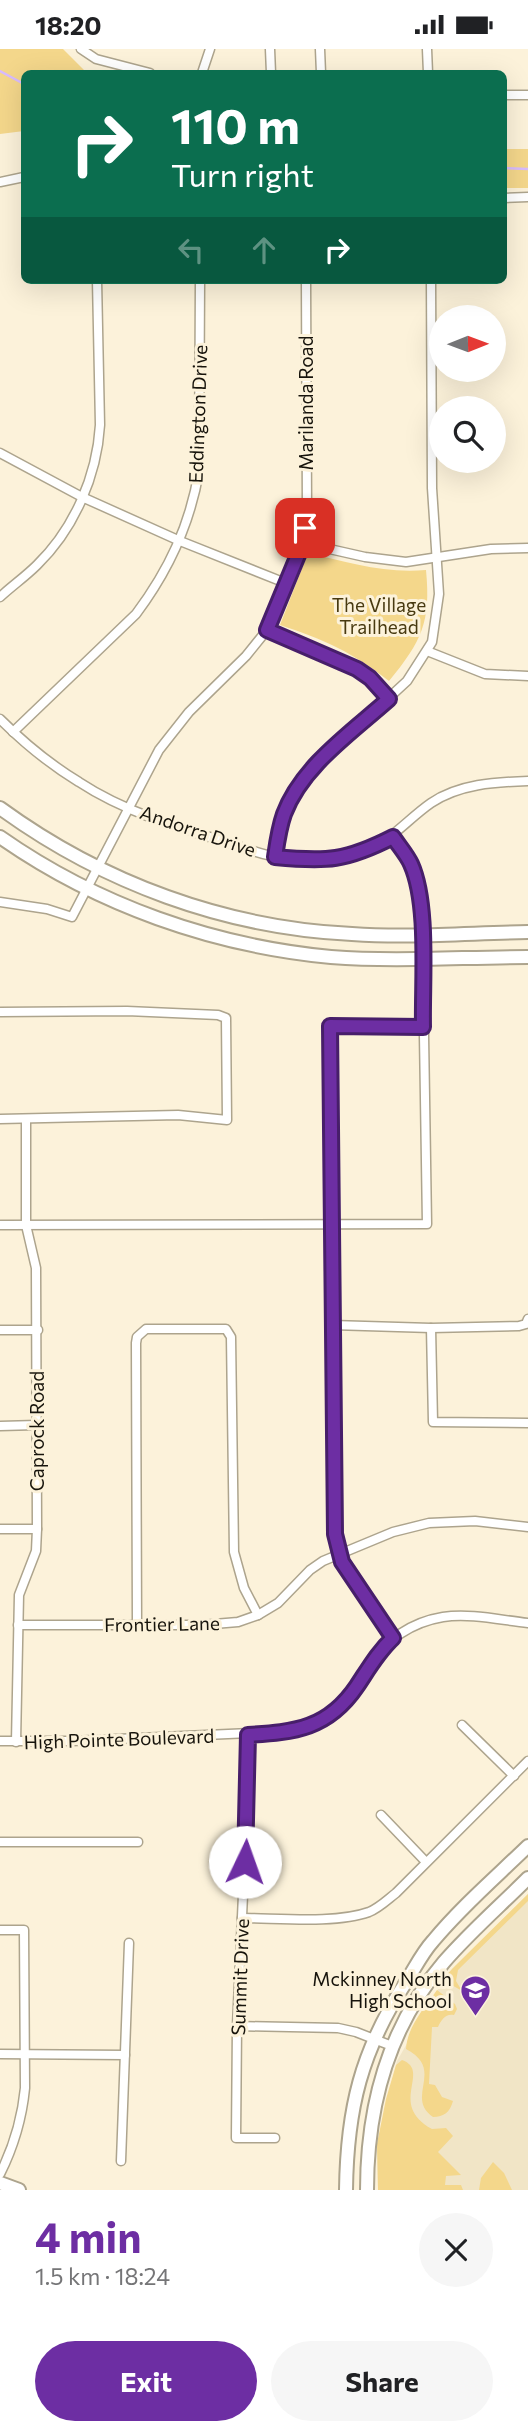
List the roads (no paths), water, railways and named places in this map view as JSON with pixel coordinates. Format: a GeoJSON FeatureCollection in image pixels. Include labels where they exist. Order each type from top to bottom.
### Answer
{"type":"FeatureCollection","features":[{"type":"Feature","properties":{"kind":"main road"},"geometry":{"type":"LineString","coordinates":[[0,808],[42,837],[99,869],[176,901],[248,921],[339,934],[528,932]]}},
{"type":"Feature","properties":{"kind":"main road"},"geometry":{"type":"LineString","coordinates":[[0,837],[33,859],[88,889],[170,923],[247,944],[331,957],[528,957]]}},
{"type":"Feature","properties":{"kind":"main road"},"geometry":{"type":"LineString","coordinates":[[346,2190],[354,2100],[374,2039],[397,1995],[431,1943],[528,1846]]}},
{"type":"Feature","properties":{"kind":"main road"},"geometry":{"type":"LineString","coordinates":[[366,2190],[372,2112],[392,2046],[410,2010],[443,1963],[528,1878]]}},
{"type":"Feature","properties":{"kind":"main road"},"geometry":{"type":"LineString","coordinates":[[0,2183],[19,2190]]}},
{"type":"Feature","properties":{"kind":"street"},"geometry":{"type":"LineString","coordinates":[[81,49],[96,59],[138,70]]}},
{"type":"Feature","properties":{"kind":"street"},"geometry":{"type":"LineString","coordinates":[[96,59],[100,49]]}},
{"type":"Feature","properties":{"kind":"street"},"geometry":{"type":"LineString","coordinates":[[203,70],[210,49]]}},
{"type":"Feature","properties":{"kind":"street"},"geometry":{"type":"LineString","coordinates":[[270,49],[271,70]]}},
{"type":"Feature","properties":{"kind":"street"},"geometry":{"type":"LineString","coordinates":[[320,49],[321,70]]}},
{"type":"Feature","properties":{"kind":"street"},"geometry":{"type":"LineString","coordinates":[[427,49],[428,70]]}},
{"type":"Feature","properties":{"kind":"street"},"geometry":{"type":"LineString","coordinates":[[507,95],[528,95]]}},
{"type":"Feature","properties":{"kind":"street"},"geometry":{"type":"LineString","coordinates":[[0,182],[21,178]]}},
{"type":"Feature","properties":{"kind":"street"},"geometry":{"type":"LineString","coordinates":[[507,198],[528,197]]}},
{"type":"Feature","properties":{"kind":"street"},"geometry":{"type":"LineString","coordinates":[[0,597],[38,564],[66,529],[94,469],[99,446],[97,284]]}},
{"type":"Feature","properties":{"kind":"street","name":"Eddington Drive"},"geometry":{"type":"LineString","coordinates":[[13,732],[136,614],[153,591],[180,541],[194,499],[199,471],[200,284]]}},
{"type":"Feature","properties":{"kind":"street","name":"Marilanda Road"},"geometry":{"type":"LineString","coordinates":[[0,902],[47,909],[72,917],[159,750],[189,712],[246,656],[267,630],[303,543],[307,512],[306,284]]}},
{"type":"Feature","properties":{"kind":"street"},"geometry":{"type":"LineString","coordinates":[[275,857],[284,813],[295,793],[317,764],[407,681],[432,642],[439,594],[432,488],[431,284]]}},
{"type":"Feature","properties":{"kind":"street"},"geometry":{"type":"LineString","coordinates":[[0,453],[82,497],[180,541],[288,584]]}},
{"type":"Feature","properties":{"kind":"street"},"geometry":{"type":"LineString","coordinates":[[303,543],[365,557],[406,562],[472,552],[528,548]]}},
{"type":"Feature","properties":{"kind":"street"},"geometry":{"type":"LineString","coordinates":[[267,630],[357,669],[370,678],[389,699]]}},
{"type":"Feature","properties":{"kind":"street"},"geometry":{"type":"LineString","coordinates":[[427,652],[485,674],[528,676]]}},
{"type":"Feature","properties":{"kind":"street","name":"Andorra Drive"},"geometry":{"type":"LineString","coordinates":[[0,719],[79,782],[128,807],[174,826],[275,857],[339,859],[366,851],[393,837],[426,807],[447,794],[474,786],[528,781]]}},
{"type":"Feature","properties":{"kind":"street"},"geometry":{"type":"LineString","coordinates":[[0,1225],[427,1224],[422,909],[411,863],[393,837]]}},
{"type":"Feature","properties":{"kind":"street"},"geometry":{"type":"LineString","coordinates":[[0,1012],[127,1011],[218,1015],[226,1018],[227,1120],[178,1115],[0,1119]]}},
{"type":"Feature","properties":{"kind":"street"},"geometry":{"type":"LineString","coordinates":[[393,1638],[351,1577],[339,1553],[334,1522],[330,1026],[423,1027]]}},
{"type":"Feature","properties":{"kind":"street","name":"Caprock Road"},"geometry":{"type":"LineString","coordinates":[[16,1742],[19,1595],[36,1551],[37,1529],[36,1268],[26,1224],[26,1119]]}},
{"type":"Feature","properties":{"kind":"street"},"geometry":{"type":"LineString","coordinates":[[332,1325],[519,1327],[527,1322]]}},
{"type":"Feature","properties":{"kind":"street"},"geometry":{"type":"LineString","coordinates":[[431,1328],[433,1422],[528,1423]]}},
{"type":"Feature","properties":{"kind":"street"},"geometry":{"type":"LineString","coordinates":[[0,1329],[37,1330]]}},
{"type":"Feature","properties":{"kind":"street"},"geometry":{"type":"LineString","coordinates":[[137,1625],[137,1337],[146,1329],[226,1329],[229,1332],[232,1343],[234,1552],[244,1588],[258,1615]]}},
{"type":"Feature","properties":{"kind":"street"},"geometry":{"type":"LineString","coordinates":[[0,1426],[37,1425]]}},
{"type":"Feature","properties":{"kind":"street","name":"Frontier Lane"},"geometry":{"type":"LineString","coordinates":[[18,1625],[238,1622],[258,1615],[278,1603],[315,1566],[339,1553],[393,1532],[429,1523],[475,1521],[528,1527]]}},
{"type":"Feature","properties":{"kind":"street"},"geometry":{"type":"LineString","coordinates":[[0,1529],[37,1529]]}},
{"type":"Feature","properties":{"kind":"street","name":"High Pointe Boulevard"},"geometry":{"type":"LineString","coordinates":[[0,1741],[248,1735],[295,1731],[326,1718],[345,1702],[375,1657],[393,1638],[422,1623],[466,1616],[528,1623]]}},
{"type":"Feature","properties":{"kind":"street"},"geometry":{"type":"LineString","coordinates":[[462,1725],[514,1776]]}},
{"type":"Feature","properties":{"kind":"street","name":"Summit Drive"},"geometry":{"type":"LineString","coordinates":[[248,1735],[237,2026],[236,2138],[275,2138]]}},
{"type":"Feature","properties":{"kind":"street"},"geometry":{"type":"LineString","coordinates":[[242,1918],[331,1917],[370,1911],[385,1902],[528,1762]]}},
{"type":"Feature","properties":{"kind":"street"},"geometry":{"type":"LineString","coordinates":[[381,1815],[426,1862]]}},
{"type":"Feature","properties":{"kind":"street"},"geometry":{"type":"LineString","coordinates":[[0,1842],[138,1842]]}},
{"type":"Feature","properties":{"kind":"street"},"geometry":{"type":"LineString","coordinates":[[0,1930],[24,1930],[25,2056],[23,2111],[14,2146],[0,2174]]}},
{"type":"Feature","properties":{"kind":"street"},"geometry":{"type":"LineString","coordinates":[[121,2161],[129,1943]]}},
{"type":"Feature","properties":{"kind":"street"},"geometry":{"type":"LineString","coordinates":[[237,2026],[348,2029],[392,2046]]}},
{"type":"Feature","properties":{"kind":"street"},"geometry":{"type":"LineString","coordinates":[[0,2054],[125,2055]]}},
{"type":"Feature","properties":{"kind":"waterway"},"geometry":{"type":"LineString","coordinates":[[0,71],[21,82]]}},
{"type":"Feature","properties":{"kind":"waterway"},"geometry":{"type":"LineString","coordinates":[[507,168],[528,169]]}},
{"type":"Feature","properties":{"kind":"place","name":"Mckinney North High School"},"geometry":{"type":"Point","coordinates":[475,2017]}},
{"type":"Feature","properties":{"kind":"park label","name":"The Village Trailhead"},"geometry":{"type":"Point","coordinates":[379,616]}}]}
